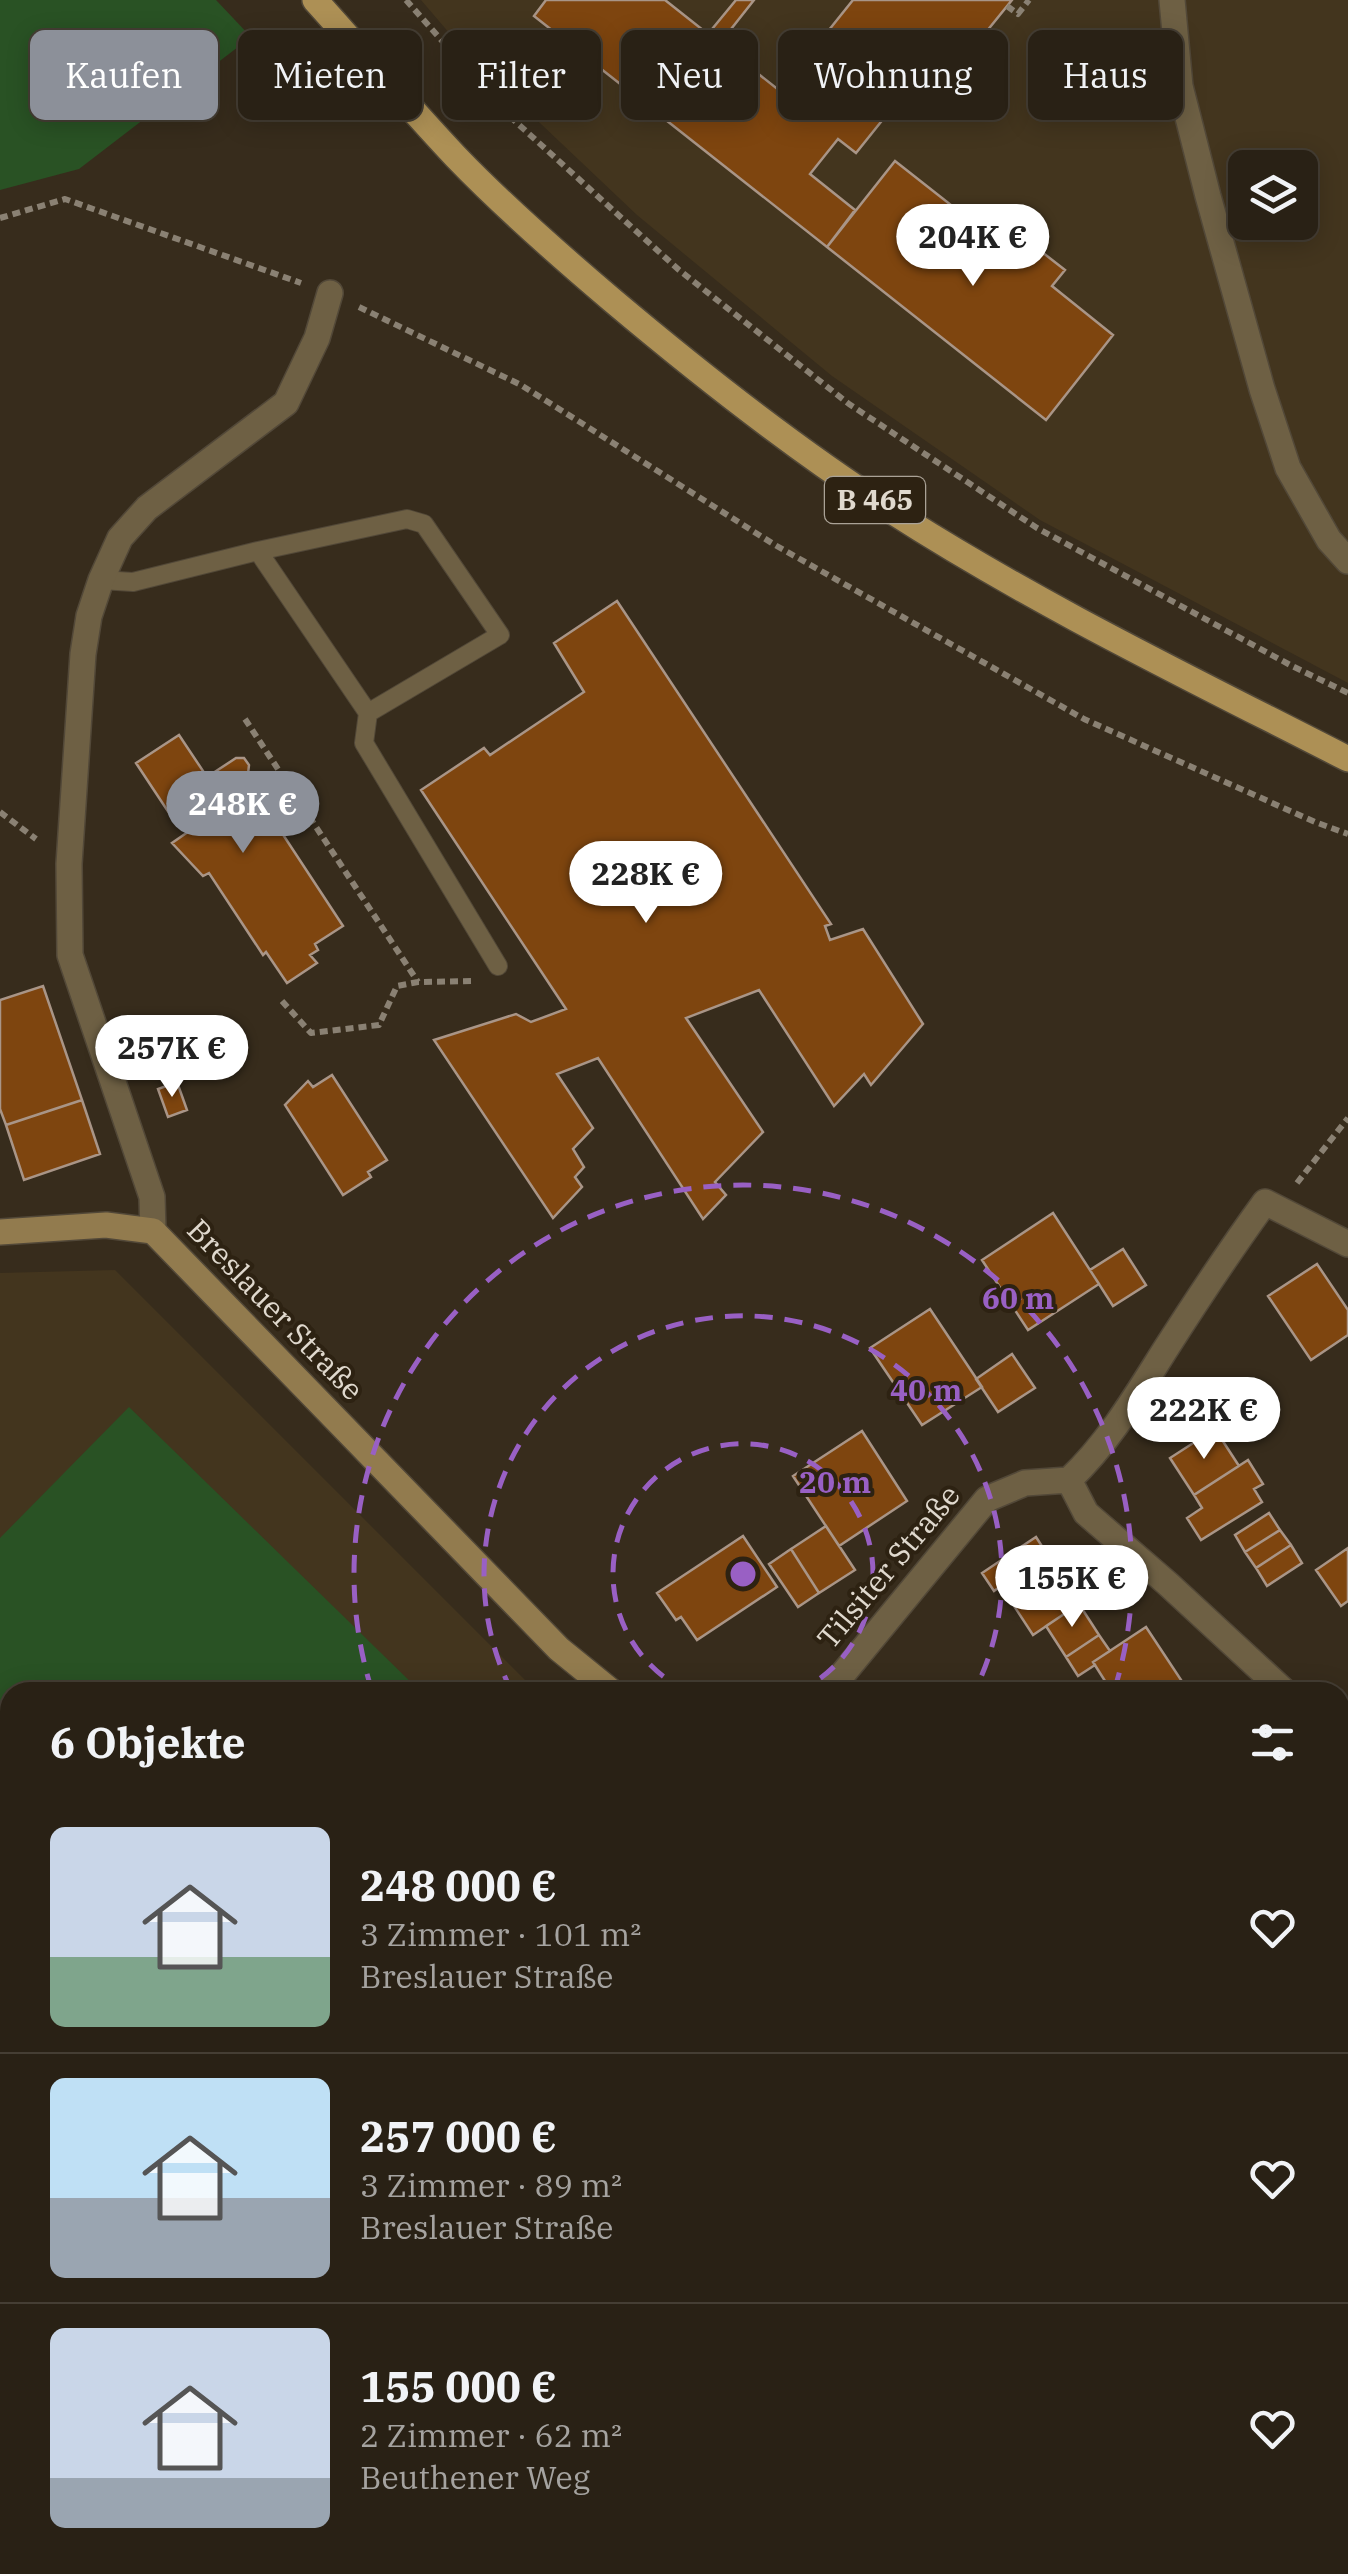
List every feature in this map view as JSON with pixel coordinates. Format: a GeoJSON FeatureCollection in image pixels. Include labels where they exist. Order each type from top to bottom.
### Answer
{"type":"FeatureCollection","features":[{"type":"Feature","properties":{"kind":"main road","name":"B 465"},"geometry":{"type":"LineString","coordinates":[[315,0],[458,159],[565,260],[683,360],[776,431],[888,509],[984,567],[1128,646],[1348,758]]}},
{"type":"Feature","properties":{"kind":"street"},"geometry":{"type":"LineString","coordinates":[[1172,0],[1180,86],[1267,404],[1288,468],[1330,540],[1348,561]]}},
{"type":"Feature","properties":{"kind":"street","name":"Breslauer Straße"},"geometry":{"type":"LineString","coordinates":[[330,293],[316,338],[286,403],[147,508],[120,538],[102,580],[83,654],[69,864],[70,954],[152,1197],[154,1232],[558,1649],[599,1682]]}},
{"type":"Feature","properties":{"kind":"street"},"geometry":{"type":"LineString","coordinates":[[1274,1682],[1086,1514],[1069,1480],[1119,1422],[1264,1202],[1348,1244]]}},
{"type":"Feature","properties":{"kind":"street"},"geometry":{"type":"LineString","coordinates":[[0,1232],[106,1225],[154,1232]]}},
{"type":"Feature","properties":{"kind":"street","name":"Tilsiter Straße"},"geometry":{"type":"LineString","coordinates":[[836,1682],[987,1499],[1025,1483],[1069,1480]]}},
{"type":"Feature","properties":{"kind":"lane"},"geometry":{"type":"LineString","coordinates":[[102,580],[133,582],[408,519],[424,524],[500,635],[368,713]]}},
{"type":"Feature","properties":{"kind":"lane"},"geometry":{"type":"LineString","coordinates":[[258,551],[368,713],[364,742],[498,966]]}},
{"type":"Feature","properties":{"kind":"path"},"geometry":{"type":"LineString","coordinates":[[406,0],[520,126],[679,270],[849,404],[1037,528],[1348,693]]}},
{"type":"Feature","properties":{"kind":"path"},"geometry":{"type":"LineString","coordinates":[[1006,6],[1018,14],[1029,0]]}},
{"type":"Feature","properties":{"kind":"path"},"geometry":{"type":"LineString","coordinates":[[0,218],[65,199],[330,293],[521,385],[775,545],[1084,720],[1348,834]]}},
{"type":"Feature","properties":{"kind":"path"},"geometry":{"type":"LineString","coordinates":[[245,719],[418,982]]}},
{"type":"Feature","properties":{"kind":"path"},"geometry":{"type":"LineString","coordinates":[[282,1002],[311,1033],[378,1024],[398,986],[418,982],[468,983],[498,966]]}},
{"type":"Feature","properties":{"kind":"path"},"geometry":{"type":"LineString","coordinates":[[1278,1208],[1348,1118]]}},
{"type":"Feature","properties":{"kind":"shaded area"},"geometry":{"type":"Polygon","coordinates":[[[421,0],[1348,0],[1348,683],[1040,520],[832,376],[637,215],[537,120],[601,120],[601,30],[447,30],[421,0]]]}},
{"type":"Feature","properties":{"kind":"shaded area"},"geometry":{"type":"Polygon","coordinates":[[[115,1270],[527,1682],[0,1682],[0,1273],[115,1270]]]}},
{"type":"Feature","properties":{"kind":"green space"},"geometry":{"type":"Polygon","coordinates":[[[0,0],[216,0],[244,30],[238,30],[238,47],[218,62],[218,30],[30,30],[30,120],[143,120],[79,169],[0,190],[0,0]]]}},
{"type":"Feature","properties":{"kind":"green space"},"geometry":{"type":"Polygon","coordinates":[[[129,1407],[411,1682],[0,1682],[0,1538],[129,1407]]]}},
{"type":"Feature","properties":{"kind":"building"},"geometry":{"type":"Polygon","coordinates":[[[546,0],[665,0],[703,30],[621,30],[621,85],[601,69],[601,30],[552,30],[534,16],[546,0]]]}},
{"type":"Feature","properties":{"kind":"building"},"geometry":{"type":"Polygon","coordinates":[[[736,0],[754,0],[730,30],[711,30],[736,0]]]}},
{"type":"Feature","properties":{"kind":"building"},"geometry":{"type":"Polygon","coordinates":[[[853,0],[1012,0],[988,30],[829,30],[853,0]]]}},
{"type":"Feature","properties":{"kind":"building"},"geometry":{"type":"Polygon","coordinates":[[[758,74],[778,89],[778,120],[882,120],[856,153],[838,139],[810,174],[855,210],[827,247],[666,120],[758,120],[758,74]]]}},
{"type":"Feature","properties":{"kind":"building"},"geometry":{"type":"Polygon","coordinates":[[[895,161],[1003,246],[1015,231],[1065,270],[1052,286],[1113,335],[1046,420],[827,247],[895,161]]]}},
{"type":"Feature","properties":{"kind":"building"},"geometry":{"type":"Polygon","coordinates":[[[617,601],[831,924],[825,926],[830,940],[863,929],[923,1024],[871,1085],[864,1074],[834,1106],[759,990],[686,1018],[763,1132],[715,1182],[726,1195],[703,1219],[598,1058],[557,1074],[593,1128],[573,1149],[584,1167],[575,1177],[582,1187],[553,1218],[434,1040],[516,1014],[531,1022],[566,1009],[421,790],[484,748],[490,755],[584,692],[554,643],[617,601]]]}},
{"type":"Feature","properties":{"kind":"building"},"geometry":{"type":"Polygon","coordinates":[[[179,735],[207,777],[236,758],[244,758],[249,765],[248,774],[238,781],[250,800],[257,795],[343,926],[315,944],[318,950],[310,955],[317,963],[287,983],[266,952],[263,955],[209,873],[203,876],[172,843],[198,825],[191,815],[177,825],[136,763],[179,735]]]}},
{"type":"Feature","properties":{"kind":"building"},"geometry":{"type":"Polygon","coordinates":[[[43,986],[82,1100],[6,1125],[0,1109],[0,1000],[43,986]]]}},
{"type":"Feature","properties":{"kind":"building"},"geometry":{"type":"Polygon","coordinates":[[[332,1075],[387,1160],[368,1172],[371,1177],[343,1195],[285,1105],[308,1081],[313,1087],[332,1075]]]}},
{"type":"Feature","properties":{"kind":"building"},"geometry":{"type":"Polygon","coordinates":[[[177,1082],[187,1110],[168,1117],[158,1089],[177,1082]]]}},
{"type":"Feature","properties":{"kind":"building"},"geometry":{"type":"Polygon","coordinates":[[[82,1100],[100,1154],[24,1180],[6,1125],[82,1100]]]}},
{"type":"Feature","properties":{"kind":"building"},"geometry":{"type":"Polygon","coordinates":[[[1053,1213],[1099,1284],[1028,1330],[982,1260],[1053,1213]]]}},
{"type":"Feature","properties":{"kind":"building"},"geometry":{"type":"Polygon","coordinates":[[[1123,1249],[1146,1285],[1113,1306],[1090,1270],[1123,1249]]]}},
{"type":"Feature","properties":{"kind":"building"},"geometry":{"type":"Polygon","coordinates":[[[1317,1264],[1348,1310],[1348,1335],[1311,1360],[1268,1296],[1317,1264]]]}},
{"type":"Feature","properties":{"kind":"building"},"geometry":{"type":"Polygon","coordinates":[[[930,1309],[982,1387],[922,1425],[870,1348],[930,1309]]]}},
{"type":"Feature","properties":{"kind":"building"},"geometry":{"type":"Polygon","coordinates":[[[1012,1354],[1035,1388],[998,1412],[976,1379],[1012,1354]]]}},
{"type":"Feature","properties":{"kind":"building"},"geometry":{"type":"Polygon","coordinates":[[[1215,1429],[1239,1466],[1194,1495],[1170,1458],[1215,1429]]]}},
{"type":"Feature","properties":{"kind":"building"},"geometry":{"type":"Polygon","coordinates":[[[862,1431],[907,1501],[839,1546],[793,1476],[862,1431]]]}},
{"type":"Feature","properties":{"kind":"building"},"geometry":{"type":"Polygon","coordinates":[[[1248,1460],[1263,1484],[1254,1489],[1262,1502],[1201,1540],[1187,1518],[1202,1508],[1194,1495],[1248,1460]]]}},
{"type":"Feature","properties":{"kind":"building"},"geometry":{"type":"Polygon","coordinates":[[[1269,1513],[1280,1530],[1245,1552],[1235,1535],[1269,1513]]]}},
{"type":"Feature","properties":{"kind":"building"},"geometry":{"type":"Polygon","coordinates":[[[826,1526],[855,1570],[819,1593],[791,1549],[826,1526]]]}},
{"type":"Feature","properties":{"kind":"building"},"geometry":{"type":"Polygon","coordinates":[[[1280,1530],[1291,1545],[1256,1568],[1245,1552],[1280,1530]]]}},
{"type":"Feature","properties":{"kind":"building"},"geometry":{"type":"Polygon","coordinates":[[[743,1536],[777,1587],[697,1640],[681,1617],[676,1620],[657,1593],[743,1536]]]}},
{"type":"Feature","properties":{"kind":"building"},"geometry":{"type":"Polygon","coordinates":[[[1036,1537],[1079,1604],[1033,1635],[1001,1586],[994,1591],[982,1573],[1036,1537]]]}},
{"type":"Feature","properties":{"kind":"building"},"geometry":{"type":"Polygon","coordinates":[[[1291,1545],[1302,1563],[1267,1586],[1256,1568],[1291,1545]]]}},
{"type":"Feature","properties":{"kind":"building"},"geometry":{"type":"Polygon","coordinates":[[[1348,1548],[1348,1601],[1341,1606],[1316,1570],[1348,1548]]]}},
{"type":"Feature","properties":{"kind":"building"},"geometry":{"type":"Polygon","coordinates":[[[791,1549],[819,1593],[798,1607],[769,1564],[791,1549]]]}},
{"type":"Feature","properties":{"kind":"building"},"geometry":{"type":"Polygon","coordinates":[[[1079,1604],[1099,1635],[1066,1657],[1046,1626],[1079,1604]]]}},
{"type":"Feature","properties":{"kind":"building"},"geometry":{"type":"Polygon","coordinates":[[[1146,1627],[1182,1682],[1106,1682],[1093,1662],[1146,1627]]]}},
{"type":"Feature","properties":{"kind":"building"},"geometry":{"type":"Polygon","coordinates":[[[1099,1635],[1110,1651],[1078,1676],[1066,1657],[1099,1635]]]}}]}
